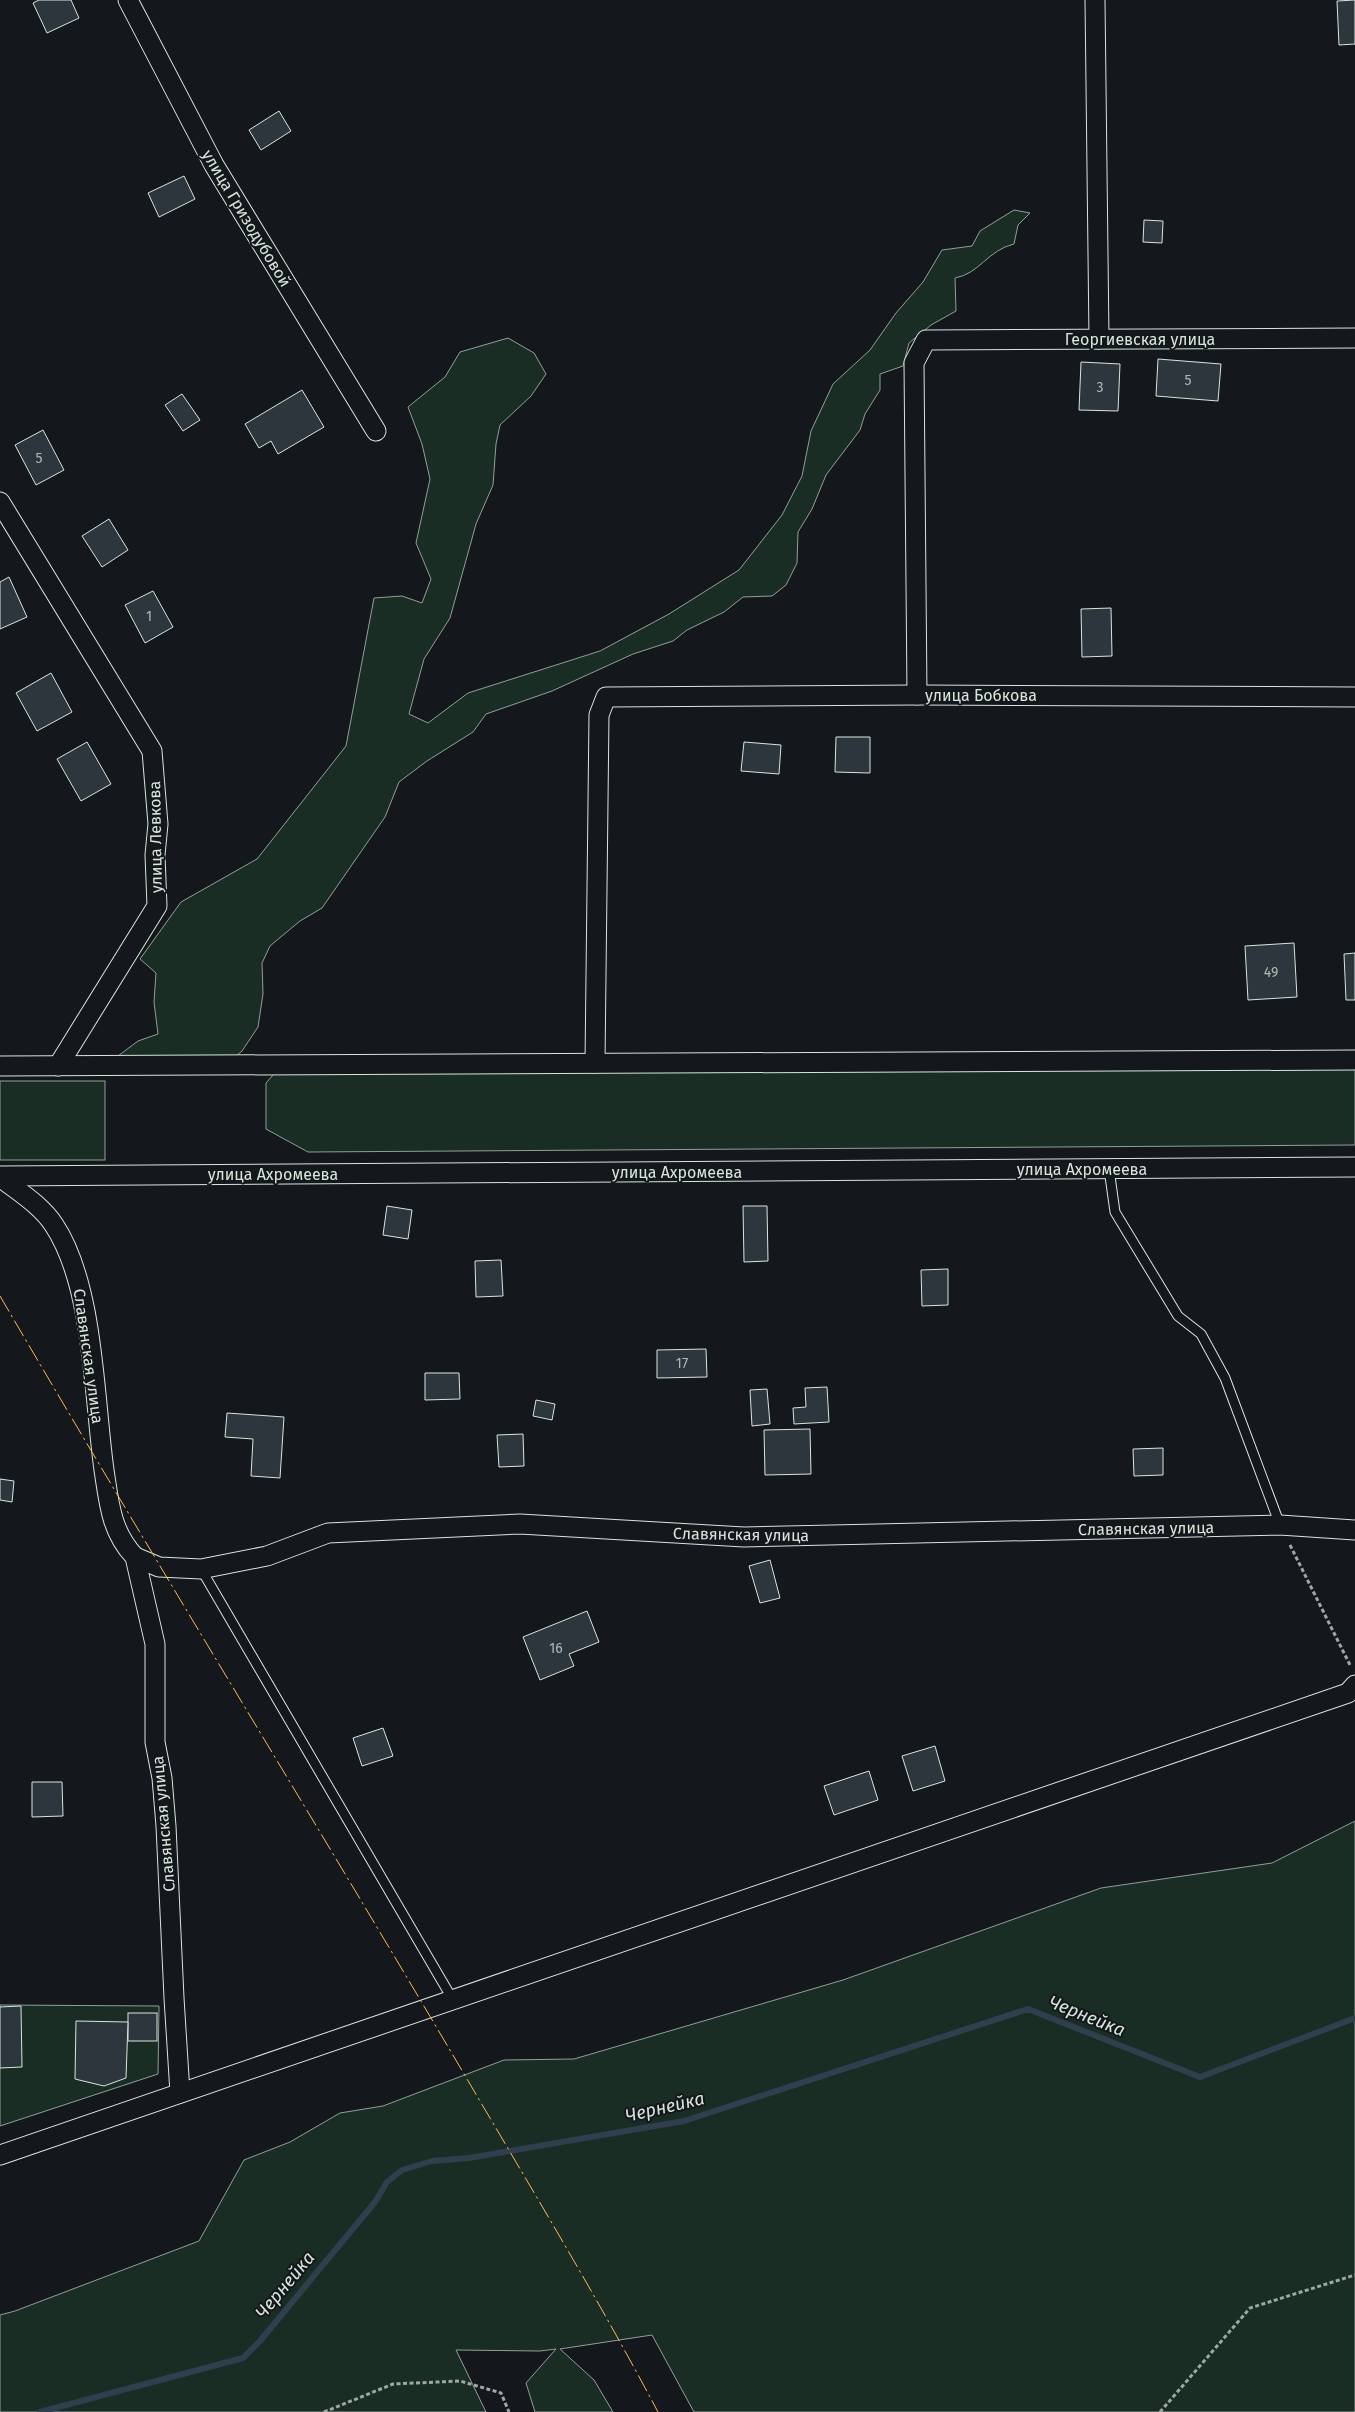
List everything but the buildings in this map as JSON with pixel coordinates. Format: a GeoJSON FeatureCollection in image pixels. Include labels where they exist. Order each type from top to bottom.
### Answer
{"type":"FeatureCollection","features":[{"type":"Feature","properties":{"kind":"street","name":"улица Гризодубовой"},"geometry":{"type":"LineString","coordinates":[[128,0],[214,165],[376,431]]}},
{"type":"Feature","properties":{"kind":"street"},"geometry":{"type":"LineString","coordinates":[[1095,0],[1099,339]]}},
{"type":"Feature","properties":{"kind":"street","name":"Георгиевская улица"},"geometry":{"type":"LineString","coordinates":[[917,695],[914,363],[926,340],[1355,338]]}},
{"type":"Feature","properties":{"kind":"street","name":"улица Левкова"},"geometry":{"type":"LineString","coordinates":[[0,502],[152,751],[158,824],[154,855],[157,906],[58,1066]]}},
{"type":"Feature","properties":{"kind":"street","name":"улица Бобкова"},"geometry":{"type":"LineString","coordinates":[[595,1063],[599,715],[606,697],[917,695],[1355,697]]}},
{"type":"Feature","properties":{"kind":"street"},"geometry":{"type":"LineString","coordinates":[[0,1066],[1355,1060]]}},
{"type":"Feature","properties":{"kind":"street","name":"улица Ахромеева"},"geometry":{"type":"LineString","coordinates":[[0,1177],[1355,1168]]}},
{"type":"Feature","properties":{"kind":"street","name":"Славянская улица"},"geometry":{"type":"LineString","coordinates":[[0,1177],[30,1199],[54,1224],[74,1267],[82,1300],[92,1362],[111,1517],[125,1547],[135,1557],[159,1567],[201,1569],[267,1556],[328,1532],[520,1524],[744,1537],[1280,1525],[1355,1530]]}},
{"type":"Feature","properties":{"kind":"street","name":"Славянская улица"},"geometry":{"type":"LineString","coordinates":[[135,1557],[155,1644],[155,1742],[162,1778],[166,1826],[180,2093]]}},
{"type":"Feature","properties":{"kind":"street"},"geometry":{"type":"LineString","coordinates":[[0,2155],[1348,1693],[1355,1684]]}},
{"type":"Feature","properties":{"kind":"lane"},"geometry":{"type":"LineString","coordinates":[[1109,1169],[1116,1212],[1178,1316],[1201,1334],[1225,1378],[1280,1525]]}},
{"type":"Feature","properties":{"kind":"lane"},"geometry":{"type":"LineString","coordinates":[[201,1569],[453,2000]]}},
{"type":"Feature","properties":{"kind":"path"},"geometry":{"type":"LineString","coordinates":[[1280,1525],[1355,1674]]}},
{"type":"Feature","properties":{"kind":"path"},"geometry":{"type":"LineString","coordinates":[[1160,2412],[1250,2308],[1355,2275]]}},
{"type":"Feature","properties":{"kind":"path"},"geometry":{"type":"LineString","coordinates":[[324,2412],[393,2384],[460,2381],[502,2393],[509,2412]]}},
{"type":"Feature","properties":{"kind":"green space"},"geometry":{"type":"Polygon","coordinates":[[[1014,210],[1030,213],[1018,225],[1014,244],[997,251],[971,272],[955,278],[956,311],[931,325],[909,343],[903,366],[880,374],[880,390],[865,414],[860,430],[826,475],[812,509],[798,532],[797,563],[786,585],[772,596],[743,597],[724,612],[687,630],[673,641],[633,654],[552,691],[486,714],[473,732],[427,761],[399,782],[385,817],[322,908],[300,921],[270,946],[262,963],[263,994],[258,1027],[242,1051],[234,1058],[114,1059],[138,1041],[158,1034],[154,1002],[156,973],[140,959],[181,902],[257,859],[346,746],[374,598],[402,596],[422,603],[431,579],[416,543],[430,479],[422,444],[408,407],[445,377],[460,352],[508,338],[534,353],[546,374],[531,396],[500,425],[496,444],[493,485],[476,524],[450,618],[424,659],[409,714],[428,723],[468,693],[600,651],[669,614],[739,570],[782,515],[802,476],[811,431],[833,384],[870,350],[896,313],[923,282],[942,250],[972,246],[980,231],[1014,210]]]}},
{"type":"Feature","properties":{"kind":"green space"},"geometry":{"type":"Polygon","coordinates":[[[286,1060],[1355,1061],[1355,1145],[308,1152],[266,1129],[266,1083],[286,1060]]]}},
{"type":"Feature","properties":{"kind":"green space"},"geometry":{"type":"Polygon","coordinates":[[[0,1081],[105,1081],[105,1160],[0,1160],[0,1081]]]}},
{"type":"Feature","properties":{"kind":"green space"},"geometry":{"type":"Polygon","coordinates":[[[1355,1821],[1355,2412],[694,2412],[652,2335],[560,2349],[594,2380],[613,2412],[535,2412],[526,2383],[556,2349],[540,2351],[456,2350],[486,2412],[0,2412],[0,2315],[199,2241],[244,2160],[290,2142],[340,2113],[383,2106],[504,2060],[574,2059],[843,1980],[1101,1888],[1272,1863],[1355,1821]]]}},
{"type":"Feature","properties":{"kind":"green space"},"geometry":{"type":"Polygon","coordinates":[[[0,2005],[159,2006],[158,2074],[0,2126],[0,2005]]]}},
{"type":"Feature","properties":{"kind":"waterway","name":"Чернейка"},"geometry":{"type":"LineString","coordinates":[[40,2412],[243,2358],[260,2341],[375,2202],[387,2182],[402,2170],[432,2161],[469,2158],[684,2121],[1028,2009],[1200,2077],[1355,2018]]}},
{"type":"Feature","properties":{"kind":"power"},"geometry":{"type":"LineString","coordinates":[[0,1296],[534,2192],[610,2323],[658,2412]]}}]}
